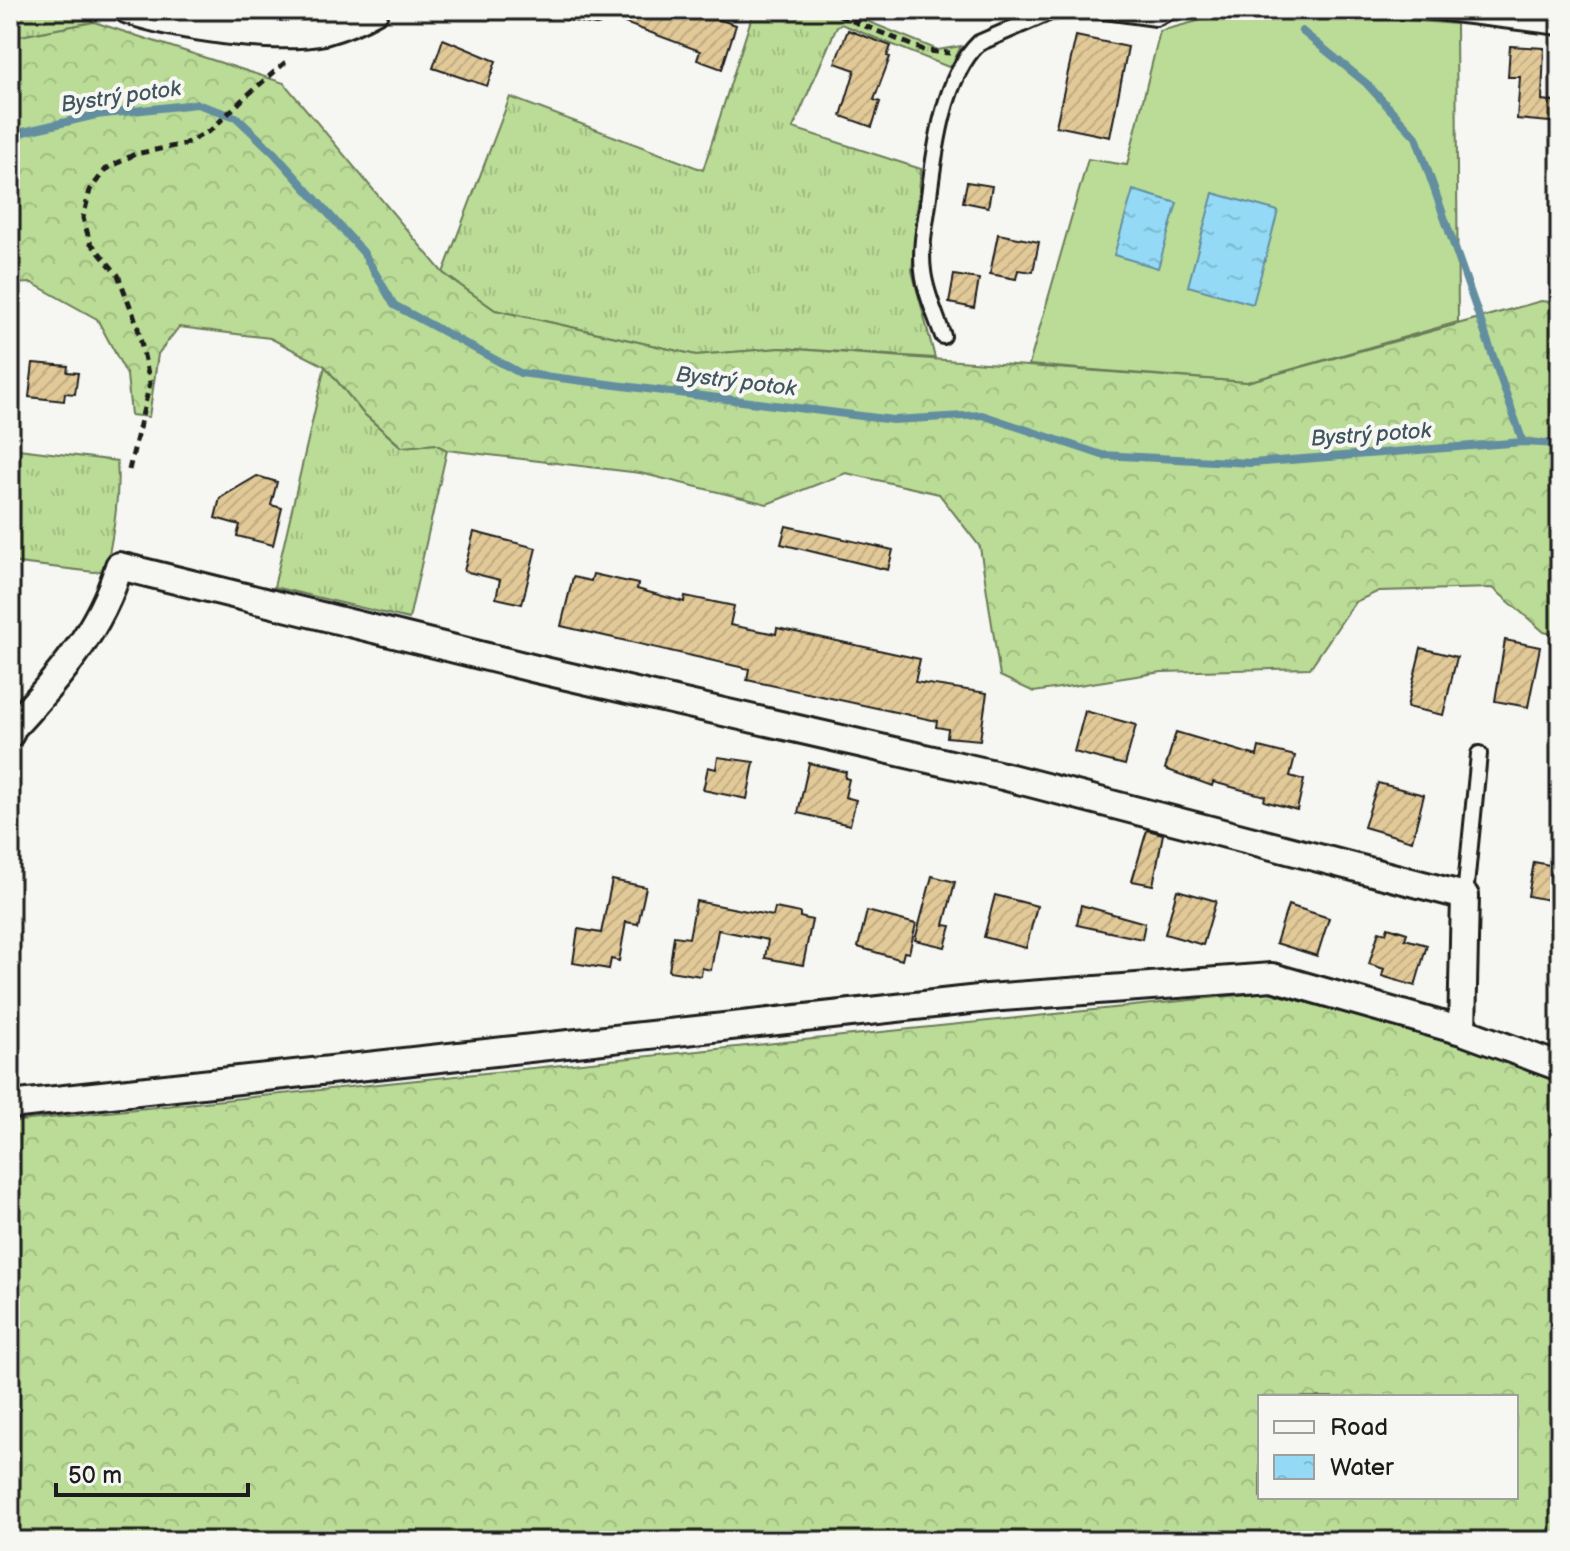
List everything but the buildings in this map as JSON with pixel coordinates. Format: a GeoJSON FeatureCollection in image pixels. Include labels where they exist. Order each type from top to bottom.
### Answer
{"type":"FeatureCollection","features":[{"type":"Feature","properties":{"kind":"street"},"geometry":{"type":"LineString","coordinates":[[128,10],[157,20],[198,27],[293,34],[322,31],[355,21],[375,10]]}},
{"type":"Feature","properties":{"kind":"street"},"geometry":{"type":"LineString","coordinates":[[10,734],[95,626],[113,588],[119,566],[536,669],[1003,776],[1465,896],[1462,1031]]}},
{"type":"Feature","properties":{"kind":"street"},"geometry":{"type":"LineString","coordinates":[[10,1105],[988,998],[1272,977],[1462,1031],[1560,1067]]}},
{"type":"Feature","properties":{"kind":"lane"},"geometry":{"type":"LineString","coordinates":[[563,10],[596,16]]}},
{"type":"Feature","properties":{"kind":"lane"},"geometry":{"type":"LineString","coordinates":[[943,336],[923,272],[925,227],[936,139],[956,78],[971,50],[979,43],[1050,12],[1067,10]]}},
{"type":"Feature","properties":{"kind":"lane"},"geometry":{"type":"LineString","coordinates":[[1098,10],[1156,18],[1173,10]]}},
{"type":"Feature","properties":{"kind":"lane"},"geometry":{"type":"LineString","coordinates":[[1420,10],[1560,27]]}},
{"type":"Feature","properties":{"kind":"lane"},"geometry":{"type":"LineString","coordinates":[[1465,896],[1479,754]]}},
{"type":"Feature","properties":{"kind":"path"},"geometry":{"type":"LineString","coordinates":[[826,10],[926,51],[971,50]]}},
{"type":"Feature","properties":{"kind":"path"},"geometry":{"type":"LineString","coordinates":[[129,470],[150,383],[137,324],[118,275],[90,242],[83,218],[90,190],[106,169],[135,154],[185,144],[211,130],[289,60]]}},
{"type":"Feature","properties":{"kind":"green space"},"geometry":{"type":"Polygon","coordinates":[[[10,10],[76,10],[94,22],[10,38],[10,10]]]}},
{"type":"Feature","properties":{"kind":"green space"},"geometry":{"type":"Polygon","coordinates":[[[754,10],[840,10],[938,50],[961,46],[951,68],[841,24],[837,26],[793,128],[921,169],[912,271],[935,358],[781,348],[696,355],[495,310],[443,273],[510,97],[703,170],[754,10]]]}},
{"type":"Feature","properties":{"kind":"green space"},"geometry":{"type":"Polygon","coordinates":[[[1239,10],[1456,24],[1458,322],[1247,382],[1029,365],[1088,159],[1127,165],[1160,31],[1239,10]]]}},
{"type":"Feature","properties":{"kind":"green space"},"geometry":{"type":"Polygon","coordinates":[[[94,22],[284,83],[443,273],[495,310],[696,355],[781,348],[1247,382],[1541,301],[1560,303],[1560,636],[1544,632],[1493,588],[1379,591],[1355,602],[1310,668],[1162,672],[1034,692],[1000,676],[980,547],[939,494],[846,473],[767,504],[640,473],[447,450],[435,444],[402,447],[363,413],[325,366],[270,338],[179,327],[158,354],[149,417],[131,415],[127,375],[97,319],[32,283],[10,284],[10,38],[94,22]]]}},
{"type":"Feature","properties":{"kind":"green space"},"geometry":{"type":"Polygon","coordinates":[[[325,366],[363,413],[401,447],[435,444],[447,450],[409,619],[274,587],[325,366]]]}},
{"type":"Feature","properties":{"kind":"green space"},"geometry":{"type":"Polygon","coordinates":[[[10,448],[117,461],[117,502],[106,570],[94,572],[10,562],[10,448]]]}},
{"type":"Feature","properties":{"kind":"green space"},"geometry":{"type":"Polygon","coordinates":[[[1268,992],[1457,1044],[1560,1077],[1560,1541],[10,1541],[10,1122],[1268,992]]]}},
{"type":"Feature","properties":{"kind":"water"},"geometry":{"type":"Polygon","coordinates":[[[1133,190],[1177,203],[1158,268],[1114,255],[1133,190]]]}},
{"type":"Feature","properties":{"kind":"water"},"geometry":{"type":"Polygon","coordinates":[[[1213,193],[1278,211],[1253,304],[1188,286],[1213,193]]]}},
{"type":"Feature","properties":{"kind":"waterway"},"geometry":{"type":"LineString","coordinates":[[1302,31],[1366,83],[1416,137],[1523,442]]}},
{"type":"Feature","properties":{"kind":"waterway","name":"Bystrý potok"},"geometry":{"type":"LineString","coordinates":[[10,135],[96,115],[197,104],[236,117],[274,153],[363,252],[394,305],[520,373],[893,420],[982,415],[1102,455],[1251,463],[1523,442],[1560,444]]}}]}
